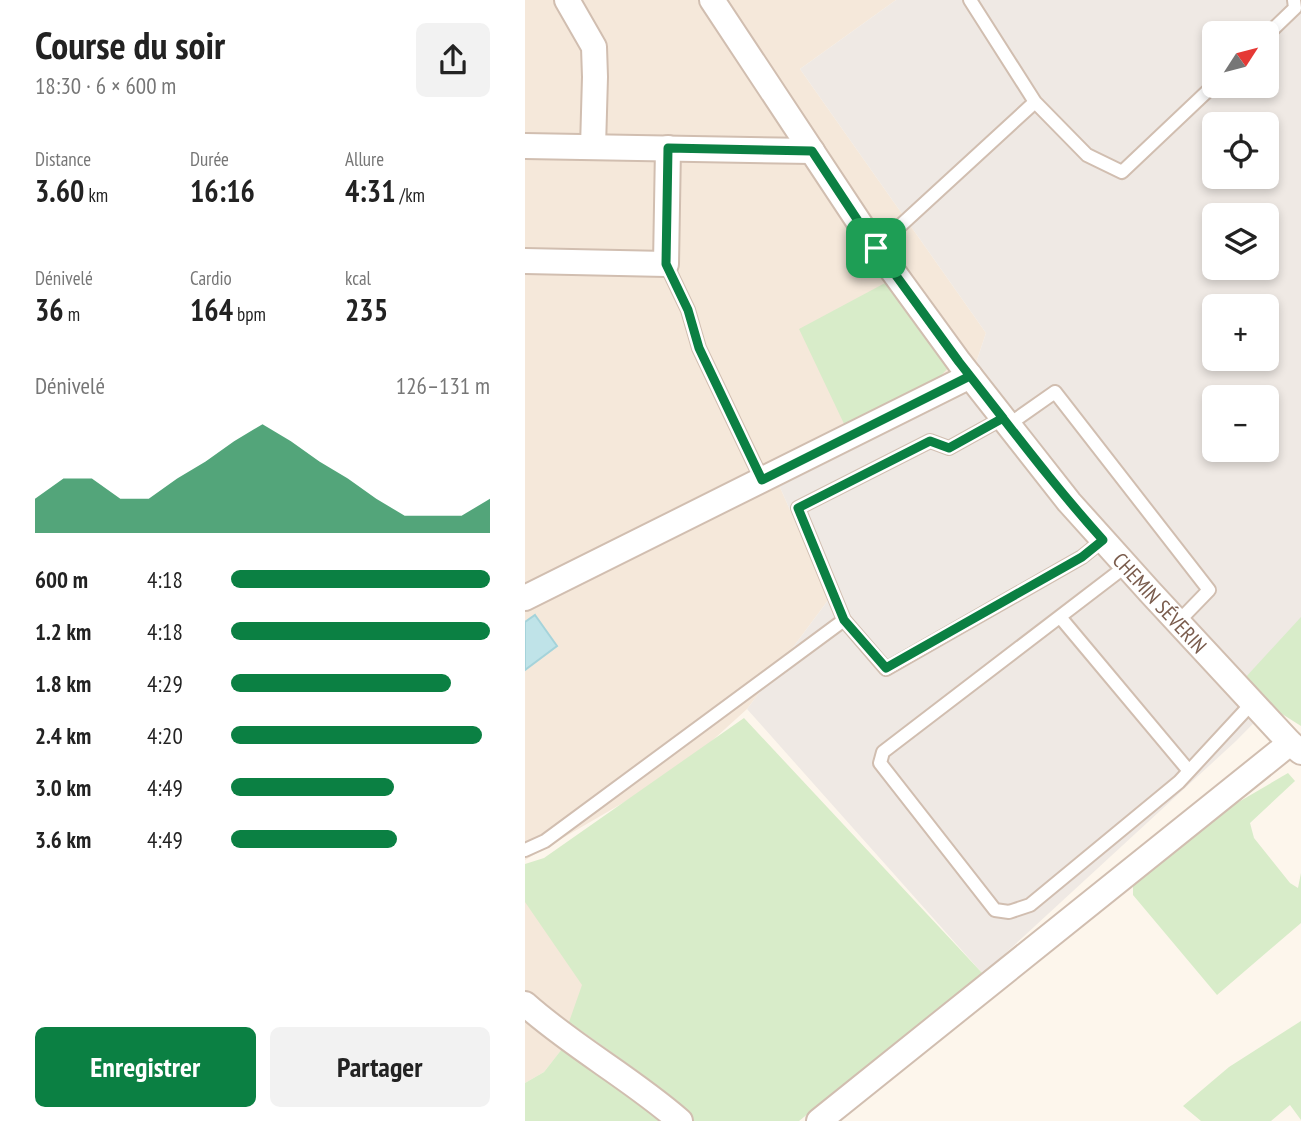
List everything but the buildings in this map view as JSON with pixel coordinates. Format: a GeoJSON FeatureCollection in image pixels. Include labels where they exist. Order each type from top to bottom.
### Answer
{"type":"FeatureCollection","features":[{"type":"Feature","properties":{"kind":"street"},"geometry":{"type":"LineString","coordinates":[[568,0],[594,47],[593,147]]}},
{"type":"Feature","properties":{"kind":"street","name":"CHEMIN SÉVERIN"},"geometry":{"type":"LineString","coordinates":[[712,0],[876,248],[970,376],[1069,502],[1296,747]]}},
{"type":"Feature","properties":{"kind":"street"},"geometry":{"type":"LineString","coordinates":[[525,146],[812,151]]}},
{"type":"Feature","properties":{"kind":"street"},"geometry":{"type":"LineString","coordinates":[[525,261],[666,264],[668,148]]}},
{"type":"Feature","properties":{"kind":"street"},"geometry":{"type":"LineString","coordinates":[[525,598],[970,376]]}},
{"type":"Feature","properties":{"kind":"street"},"geometry":{"type":"LineString","coordinates":[[819,1121],[1296,747]]}},
{"type":"Feature","properties":{"kind":"street"},"geometry":{"type":"LineString","coordinates":[[525,1004],[551,1027],[658,1102],[680,1121]]}},
{"type":"Feature","properties":{"kind":"lane"},"geometry":{"type":"LineString","coordinates":[[970,0],[1035,102],[1087,155],[1122,172],[1202,97]]}},
{"type":"Feature","properties":{"kind":"lane"},"geometry":{"type":"LineString","coordinates":[[1279,23],[1295,8],[1294,0]]}},
{"type":"Feature","properties":{"kind":"lane"},"geometry":{"type":"LineString","coordinates":[[876,248],[1035,102]]}},
{"type":"Feature","properties":{"kind":"lane"},"geometry":{"type":"LineString","coordinates":[[666,264],[688,310],[699,348],[762,480]]}},
{"type":"Feature","properties":{"kind":"lane"},"geometry":{"type":"LineString","coordinates":[[1103,540],[1082,557],[886,668],[844,620],[798,508],[930,441],[949,448],[1006,421],[1055,392],[1209,590],[1178,622]]}},
{"type":"Feature","properties":{"kind":"lane"},"geometry":{"type":"LineString","coordinates":[[1126,566],[883,752],[880,763],[995,910],[1009,912],[1030,905],[1179,782],[1253,702]]}},
{"type":"Feature","properties":{"kind":"lane"},"geometry":{"type":"LineString","coordinates":[[1060,617],[1189,771]]}},
{"type":"Feature","properties":{"kind":"lane"},"geometry":{"type":"LineString","coordinates":[[525,850],[545,841],[844,620]]}},
{"type":"Feature","properties":{"kind":"shaded area"},"geometry":{"type":"Polygon","coordinates":[[[525,0],[896,0],[800,69],[986,333],[966,393],[779,485],[829,599],[747,709],[681,769],[525,860],[525,0]]]}},
{"type":"Feature","properties":{"kind":"shaded area"},"geometry":{"type":"Polygon","coordinates":[[[896,0],[1301,0],[1301,675],[1236,741],[983,974],[747,709],[829,599],[779,485],[966,393],[986,333],[800,69],[896,0]]]}},
{"type":"Feature","properties":{"kind":"shaded area"},"geometry":{"type":"Polygon","coordinates":[[[525,867],[603,930],[579,1028],[544,1072],[525,1083],[525,867]]]}},
{"type":"Feature","properties":{"kind":"green space"},"geometry":{"type":"Polygon","coordinates":[[[885,283],[948,368],[935,382],[846,428],[799,329],[885,283]]]}},
{"type":"Feature","properties":{"kind":"green space"},"geometry":{"type":"Polygon","coordinates":[[[1301,617],[1301,726],[1282,714],[1244,679],[1301,617]]]}},
{"type":"Feature","properties":{"kind":"green space"},"geometry":{"type":"Polygon","coordinates":[[[744,718],[983,974],[799,1121],[694,1121],[642,1074],[569,1022],[582,985],[525,902],[525,864],[544,858],[744,718]]]}},
{"type":"Feature","properties":{"kind":"green space"},"geometry":{"type":"Polygon","coordinates":[[[1288,773],[1295,781],[1250,823],[1254,838],[1290,883],[1298,888],[1301,873],[1301,923],[1217,995],[1133,895],[1133,887],[1136,879],[1230,807],[1288,773]]]}},
{"type":"Feature","properties":{"kind":"green space"},"geometry":{"type":"Polygon","coordinates":[[[1301,1021],[1301,1120],[1290,1105],[1271,1121],[1201,1121],[1183,1106],[1229,1067],[1301,1021]]]}},
{"type":"Feature","properties":{"kind":"green space"},"geometry":{"type":"Polygon","coordinates":[[[562,1049],[661,1121],[525,1121],[525,1083],[544,1072],[562,1049]]]}},
{"type":"Feature","properties":{"kind":"water"},"geometry":{"type":"Polygon","coordinates":[[[535,615],[557,646],[525,670],[525,622],[535,615]]]}},
{"type":"Feature","properties":{"kind":"route"},"geometry":{"type":"LineString","coordinates":[[876,248],[812,151],[668,148],[666,264],[688,310],[699,348],[762,480],[970,376],[1009,425],[1069,502],[1103,540],[1082,557],[886,668],[844,620],[798,508],[930,441],[949,448],[1003,418],[970,376],[959,362],[876,248]]}}]}
